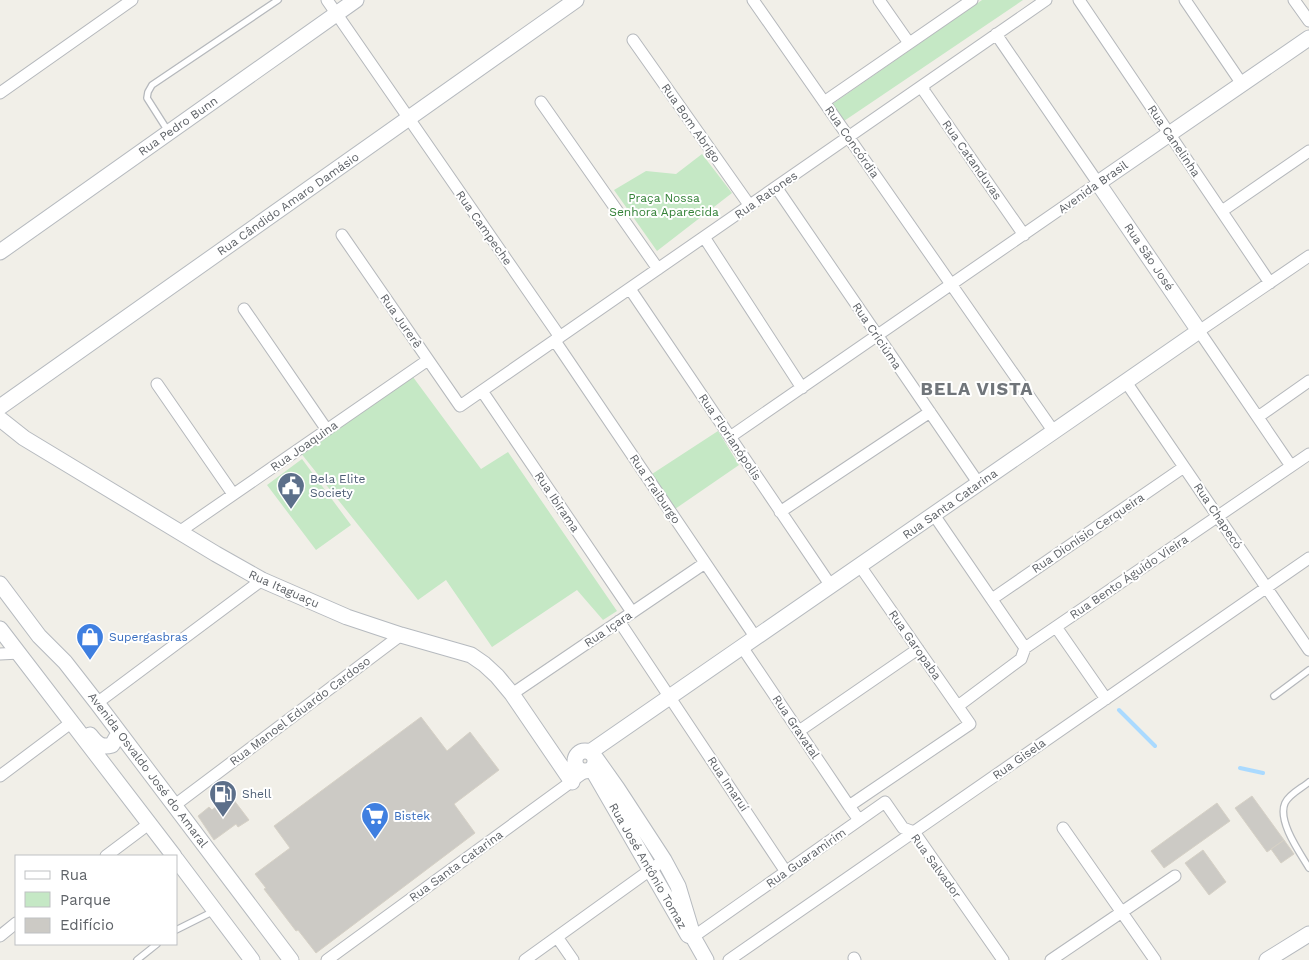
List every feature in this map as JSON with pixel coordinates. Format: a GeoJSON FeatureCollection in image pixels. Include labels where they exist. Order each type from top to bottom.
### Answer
{"type":"FeatureCollection","features":[{"type":"Feature","properties":{"kind":"main road","name":"Rua Pedro Bunn"},"geometry":{"type":"LineString","coordinates":[[0,252],[356,0]]}},
{"type":"Feature","properties":{"kind":"main road","name":"Rua Cândido Amaro Damásio"},"geometry":{"type":"LineString","coordinates":[[0,407],[576,0]]}},
{"type":"Feature","properties":{"kind":"main road","name":"Avenida Brasil"},"geometry":{"type":"LineString","coordinates":[[1098,183],[1309,38]]}},
{"type":"Feature","properties":{"kind":"main road","name":"Rua São José"},"geometry":{"type":"LineString","coordinates":[[1098,183],[1199,332]]}},
{"type":"Feature","properties":{"kind":"main road","name":"Rua Santa Catarina"},"geometry":{"type":"LineString","coordinates":[[591,762],[670,697],[1199,332]]}},
{"type":"Feature","properties":{"kind":"main road","name":"Rua Itaguaçu"},"geometry":{"type":"LineString","coordinates":[[0,419],[24,438],[262,580],[347,617],[470,655],[491,670],[512,694],[572,782]]}},
{"type":"Feature","properties":{"kind":"main road","name":"Avenida Osvaldo José do Amaral"},"geometry":{"type":"LineString","coordinates":[[0,584],[39,636],[65,662],[97,703],[291,960]]}},
{"type":"Feature","properties":{"kind":"main road"},"geometry":{"type":"LineString","coordinates":[[0,596],[16,618],[39,636]]}},
{"type":"Feature","properties":{"kind":"main road"},"geometry":{"type":"LineString","coordinates":[[0,629],[173,855]]}},
{"type":"Feature","properties":{"kind":"main road"},"geometry":{"type":"LineString","coordinates":[[55,699],[74,714],[97,744],[105,747],[112,745],[119,733]]}},
{"type":"Feature","properties":{"kind":"main road"},"geometry":{"type":"LineString","coordinates":[[555,757],[576,757],[582,751],[617,788],[664,860],[678,886],[693,937]]}},
{"type":"Feature","properties":{"kind":"main road","name":"Rua José Antônio Tomaz"},"geometry":{"type":"LineString","coordinates":[[591,762],[650,870],[688,935],[693,937],[706,960]]}},
{"type":"Feature","properties":{"kind":"main road"},"geometry":{"type":"LineString","coordinates":[[178,862],[252,960]]}},
{"type":"Feature","properties":{"kind":"main road"},"geometry":{"type":"LineString","coordinates":[[1267,960],[1309,934]]}},
{"type":"Feature","properties":{"kind":"street"},"geometry":{"type":"LineString","coordinates":[[0,93],[132,0]]}},
{"type":"Feature","properties":{"kind":"street","name":"Rua Campeche"},"geometry":{"type":"LineString","coordinates":[[327,0],[409,118],[557,339]]}},
{"type":"Feature","properties":{"kind":"street","name":"Rua Concórdia"},"geometry":{"type":"LineString","coordinates":[[753,0],[1054,432]]}},
{"type":"Feature","properties":{"kind":"street"},"geometry":{"type":"LineString","coordinates":[[879,0],[909,43]]}},
{"type":"Feature","properties":{"kind":"street"},"geometry":{"type":"LineString","coordinates":[[824,102],[972,0]]}},
{"type":"Feature","properties":{"kind":"street","name":"Rua Ratones"},"geometry":{"type":"LineString","coordinates":[[460,406],[1046,0]]}},
{"type":"Feature","properties":{"kind":"street","name":"Rua Canelinha"},"geometry":{"type":"LineString","coordinates":[[1079,0],[1270,283]]}},
{"type":"Feature","properties":{"kind":"street"},"geometry":{"type":"LineString","coordinates":[[1185,0],[1242,84]]}},
{"type":"Feature","properties":{"kind":"street"},"geometry":{"type":"LineString","coordinates":[[1294,0],[1309,21]]}},
{"type":"Feature","properties":{"kind":"street"},"geometry":{"type":"LineString","coordinates":[[996,34],[1098,183]]}},
{"type":"Feature","properties":{"kind":"street","name":"Rua Bom Abrigo"},"geometry":{"type":"LineString","coordinates":[[633,40],[750,206]]}},
{"type":"Feature","properties":{"kind":"street","name":"Rua Catanduvas"},"geometry":{"type":"LineString","coordinates":[[924,85],[924,91],[1024,235]]}},
{"type":"Feature","properties":{"kind":"street"},"geometry":{"type":"LineString","coordinates":[[541,102],[658,269]]}},
{"type":"Feature","properties":{"kind":"street"},"geometry":{"type":"LineString","coordinates":[[1222,211],[1309,151]]}},
{"type":"Feature","properties":{"kind":"street","name":"Avenida Brasil"},"geometry":{"type":"LineString","coordinates":[[730,437],[1098,183]]}},
{"type":"Feature","properties":{"kind":"street","name":"Rua Criciúma"},"geometry":{"type":"LineString","coordinates":[[776,187],[979,484]]}},
{"type":"Feature","properties":{"kind":"street","name":"Rua Jurerê"},"geometry":{"type":"LineString","coordinates":[[342,235],[460,406]]}},
{"type":"Feature","properties":{"kind":"street"},"geometry":{"type":"LineString","coordinates":[[704,237],[802,388]]}},
{"type":"Feature","properties":{"kind":"street","name":"Rua Santa Catarina"},"geometry":{"type":"LineString","coordinates":[[1199,332],[1309,256]]}},
{"type":"Feature","properties":{"kind":"street","name":"Rua Florianópolis"},"geometry":{"type":"LineString","coordinates":[[630,288],[830,586]]}},
{"type":"Feature","properties":{"kind":"street"},"geometry":{"type":"LineString","coordinates":[[244,309],[327,430]]}},
{"type":"Feature","properties":{"kind":"street"},"geometry":{"type":"LineString","coordinates":[[1199,332],[1291,466]]}},
{"type":"Feature","properties":{"kind":"street","name":"Rua Fraiburgo"},"geometry":{"type":"LineString","coordinates":[[557,339],[756,638]]}},
{"type":"Feature","properties":{"kind":"street","name":"Rua Joaquina"},"geometry":{"type":"LineString","coordinates":[[179,532],[428,360]]}},
{"type":"Feature","properties":{"kind":"street"},"geometry":{"type":"LineString","coordinates":[[1258,417],[1309,381]]}},
{"type":"Feature","properties":{"kind":"street","name":"Rua Chapecó"},"geometry":{"type":"LineString","coordinates":[[1126,382],[1309,650]]}},
{"type":"Feature","properties":{"kind":"street"},"geometry":{"type":"LineString","coordinates":[[157,384],[233,494]]}},
{"type":"Feature","properties":{"kind":"street","name":"Rua Ibirama"},"geometry":{"type":"LineString","coordinates":[[482,391],[632,612]]}},
{"type":"Feature","properties":{"kind":"street"},"geometry":{"type":"LineString","coordinates":[[780,512],[930,412]]}},
{"type":"Feature","properties":{"kind":"street","name":"Rua Bento Águido Vieira"},"geometry":{"type":"LineString","coordinates":[[958,706],[1021,659],[1025,648],[1309,454]]}},
{"type":"Feature","properties":{"kind":"street","name":"Rua Dionísio Cerqueira"},"geometry":{"type":"LineString","coordinates":[[992,599],[1184,467]]}},
{"type":"Feature","properties":{"kind":"street"},"geometry":{"type":"LineString","coordinates":[[934,515],[1025,648]]}},
{"type":"Feature","properties":{"kind":"street","name":"Rua Gisela"},"geometry":{"type":"LineString","coordinates":[[729,960],[1309,558]]}},
{"type":"Feature","properties":{"kind":"street","name":"Rua Içara"},"geometry":{"type":"LineString","coordinates":[[512,694],[705,563]]}},
{"type":"Feature","properties":{"kind":"street","name":"Rua Garopaba"},"geometry":{"type":"LineString","coordinates":[[849,806],[970,724],[860,566]]}},
{"type":"Feature","properties":{"kind":"street"},"geometry":{"type":"LineString","coordinates":[[97,703],[262,580]]}},
{"type":"Feature","properties":{"kind":"street","name":"Rua Imaruí"},"geometry":{"type":"LineString","coordinates":[[619,621],[786,872]]}},
{"type":"Feature","properties":{"kind":"street"},"geometry":{"type":"LineString","coordinates":[[1056,627],[1106,699]]}},
{"type":"Feature","properties":{"kind":"street","name":"Rua Manoel Eduardo Cardoso"},"geometry":{"type":"LineString","coordinates":[[175,805],[401,635]]}},
{"type":"Feature","properties":{"kind":"street","name":"Rua Gravatal"},"geometry":{"type":"LineString","coordinates":[[742,647],[849,806]]}},
{"type":"Feature","properties":{"kind":"street"},"geometry":{"type":"LineString","coordinates":[[799,731],[918,649]]}},
{"type":"Feature","properties":{"kind":"street"},"geometry":{"type":"LineString","coordinates":[[0,654],[20,654]]}},
{"type":"Feature","properties":{"kind":"street"},"geometry":{"type":"LineString","coordinates":[[0,776],[72,722]]}},
{"type":"Feature","properties":{"kind":"street","name":"Rua Santa Catarina"},"geometry":{"type":"LineString","coordinates":[[326,960],[572,782],[591,762]]}},
{"type":"Feature","properties":{"kind":"street","name":"Rua Salvador"},"geometry":{"type":"LineString","coordinates":[[859,820],[885,802],[903,828],[914,832],[1003,960]]}},
{"type":"Feature","properties":{"kind":"street","name":"Rua Guaramirim"},"geometry":{"type":"LineString","coordinates":[[693,937],[859,820],[849,806]]}},
{"type":"Feature","properties":{"kind":"street"},"geometry":{"type":"LineString","coordinates":[[107,855],[150,823]]}},
{"type":"Feature","properties":{"kind":"street"},"geometry":{"type":"LineString","coordinates":[[1063,828],[1155,960]]}},
{"type":"Feature","properties":{"kind":"street"},"geometry":{"type":"LineString","coordinates":[[525,960],[664,860]]}},
{"type":"Feature","properties":{"kind":"street"},"geometry":{"type":"LineString","coordinates":[[1051,960],[1175,876]]}},
{"type":"Feature","properties":{"kind":"street"},"geometry":{"type":"LineString","coordinates":[[0,936],[15,924]]}},
{"type":"Feature","properties":{"kind":"street"},"geometry":{"type":"LineString","coordinates":[[557,937],[573,960]]}},
{"type":"Feature","properties":{"kind":"lane"},"geometry":{"type":"LineString","coordinates":[[169,132],[147,98],[152,85],[278,0]]}},
{"type":"Feature","properties":{"kind":"lane"},"geometry":{"type":"LineString","coordinates":[[1274,696],[1309,670]]}},
{"type":"Feature","properties":{"kind":"lane"},"geometry":{"type":"LineString","coordinates":[[1309,782],[1285,802],[1283,813],[1296,847],[1309,868]]}},
{"type":"Feature","properties":{"kind":"lane"},"geometry":{"type":"LineString","coordinates":[[178,929],[214,911]]}},
{"type":"Feature","properties":{"kind":"lane"},"geometry":{"type":"LineString","coordinates":[[137,960],[156,945]]}},
{"type":"Feature","properties":{"kind":"green space"},"geometry":{"type":"Polygon","coordinates":[[[982,0],[1023,0],[844,121],[831,105],[982,0]]]}},
{"type":"Feature","properties":{"kind":"green space","name":"Praça Nossa Senhora Aparecida"},"geometry":{"type":"Polygon","coordinates":[[[702,154],[732,193],[657,251],[614,190],[646,171],[676,174],[702,154]]]}},
{"type":"Feature","properties":{"kind":"green space"},"geometry":{"type":"Polygon","coordinates":[[[413,377],[481,469],[508,452],[617,611],[603,620],[577,590],[492,647],[446,580],[418,600],[300,452],[413,377]]]}},
{"type":"Feature","properties":{"kind":"green space"},"geometry":{"type":"Polygon","coordinates":[[[718,431],[739,465],[675,509],[652,474],[718,431]]]}},
{"type":"Feature","properties":{"kind":"green space"},"geometry":{"type":"Polygon","coordinates":[[[302,459],[351,525],[316,550],[267,485],[302,459]]]}},
{"type":"Feature","properties":{"kind":"building","name":"Bistek"},"geometry":{"type":"Polygon","coordinates":[[[421,717],[447,751],[470,732],[499,770],[454,804],[475,833],[316,953],[298,930],[296,931],[255,874],[290,848],[274,826],[421,717]]]}},
{"type":"Feature","properties":{"kind":"building","name":"Shell"},"geometry":{"type":"Polygon","coordinates":[[[230,795],[249,820],[238,827],[236,824],[214,840],[198,816],[209,807],[212,810],[230,795]]]}},
{"type":"Feature","properties":{"kind":"building"},"geometry":{"type":"Polygon","coordinates":[[[1252,796],[1284,840],[1267,852],[1235,808],[1252,796]]]}},
{"type":"Feature","properties":{"kind":"building"},"geometry":{"type":"Polygon","coordinates":[[[1217,803],[1230,821],[1164,868],[1151,851],[1217,803]]]}},
{"type":"Feature","properties":{"kind":"building"},"geometry":{"type":"Polygon","coordinates":[[[1284,840],[1294,854],[1281,863],[1271,849],[1284,840]]]}},
{"type":"Feature","properties":{"kind":"building"},"geometry":{"type":"Polygon","coordinates":[[[1203,850],[1226,882],[1209,895],[1185,863],[1203,850]]]}},
{"type":"Feature","properties":{"kind":"waterway"},"geometry":{"type":"LineString","coordinates":[[1119,710],[1155,746]]}},
{"type":"Feature","properties":{"kind":"waterway"},"geometry":{"type":"LineString","coordinates":[[1240,768],[1263,773]]}},
{"type":"Feature","properties":{"kind":"place","name":"Bela Elite Society"},"geometry":{"type":"Point","coordinates":[291,510]}},
{"type":"Feature","properties":{"kind":"place","name":"Supergasbras"},"geometry":{"type":"Point","coordinates":[90,661]}},
{"type":"Feature","properties":{"kind":"place","name":"Shell"},"geometry":{"type":"Point","coordinates":[223,818]}},
{"type":"Feature","properties":{"kind":"place","name":"Bistek"},"geometry":{"type":"Point","coordinates":[375,840]}},
{"type":"Feature","properties":{"kind":"district","name":"BELA VISTA"},"geometry":{"type":"Point","coordinates":[977,389]}}]}
